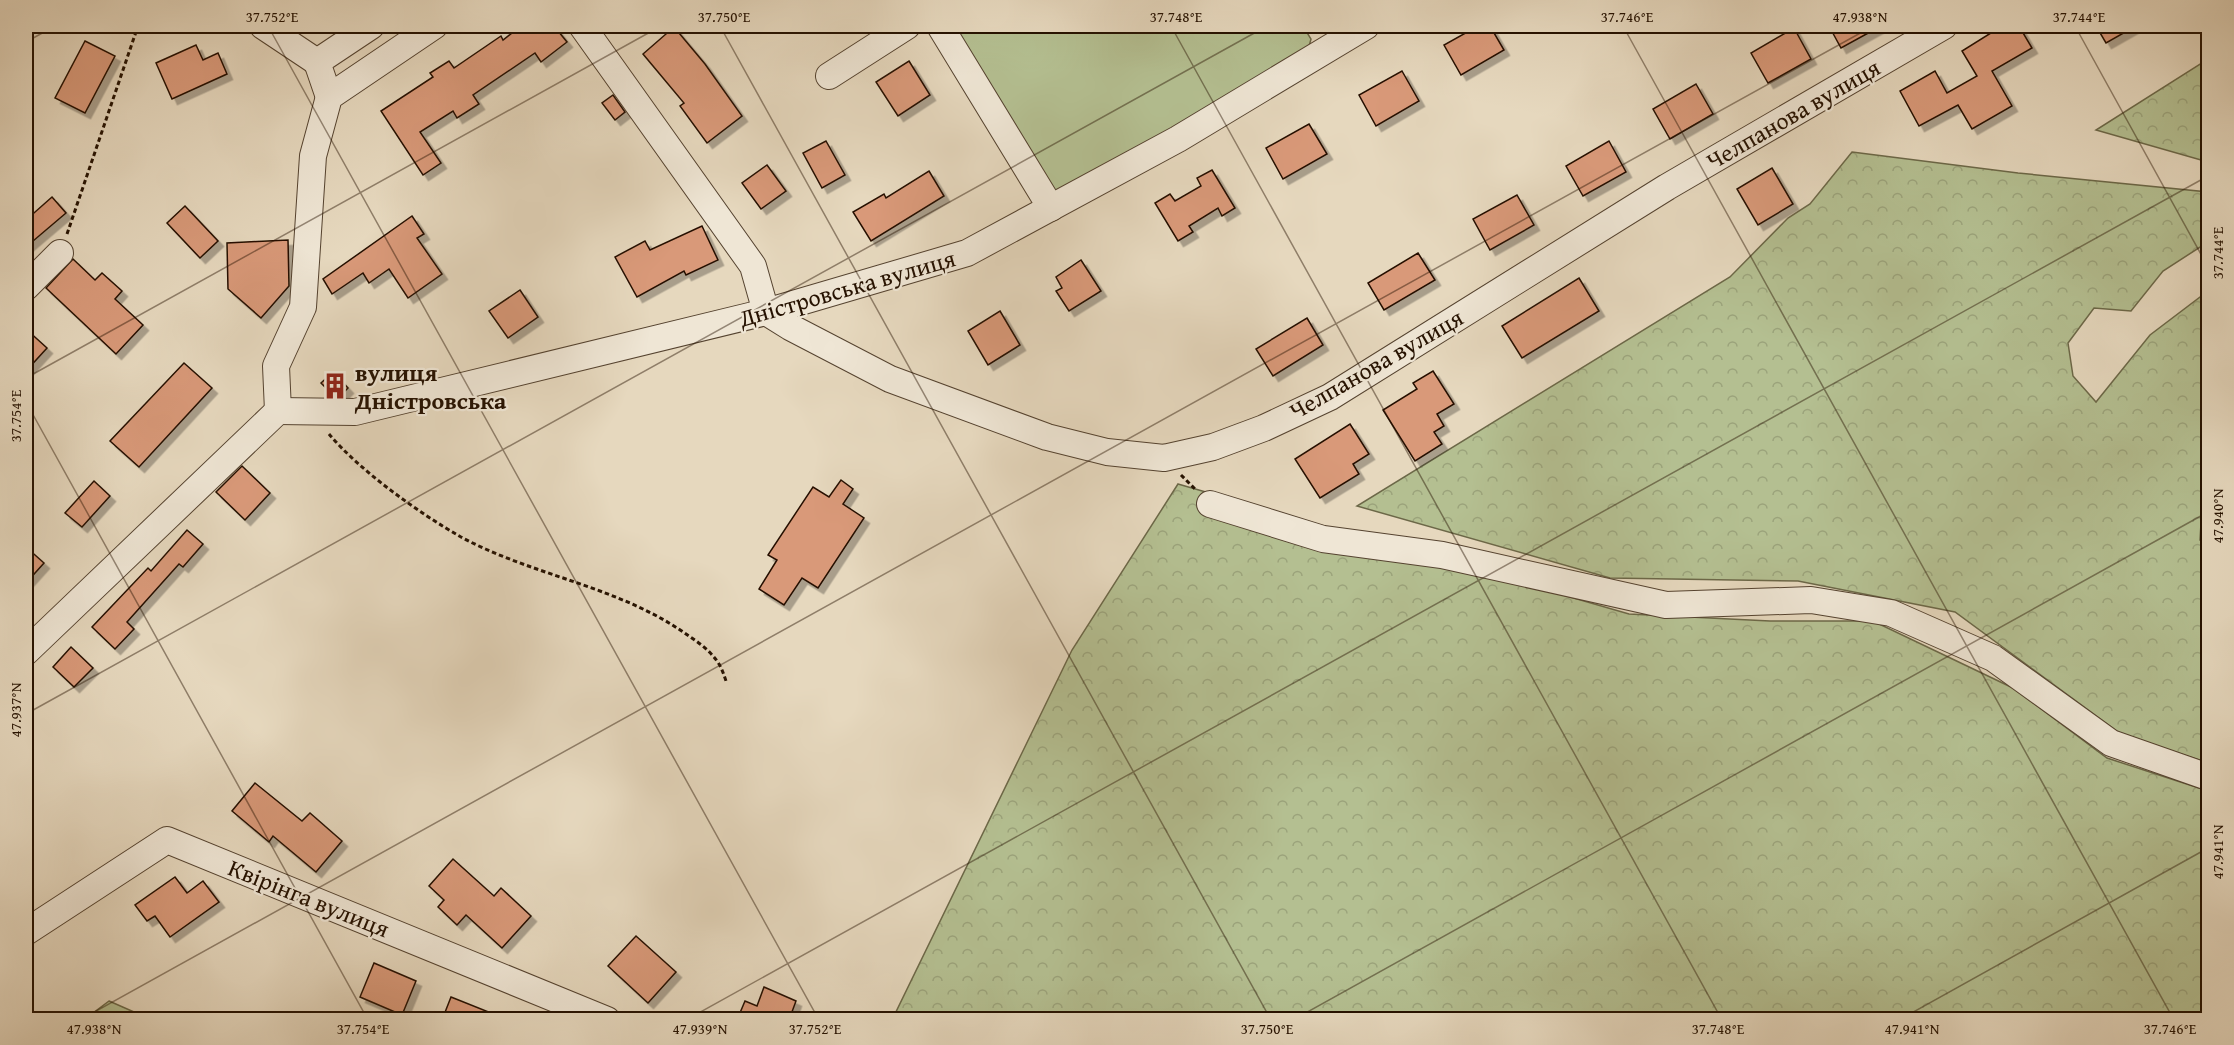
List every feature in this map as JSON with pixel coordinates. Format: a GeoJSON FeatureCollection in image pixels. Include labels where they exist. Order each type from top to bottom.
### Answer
{"type":"FeatureCollection","features":[{"type":"Feature","properties":{"kind":"street"},"geometry":{"type":"LineString","coordinates":[[26,652],[278,411],[276,366],[303,307],[313,156],[330,97],[317,62],[263,26]]}},
{"type":"Feature","properties":{"kind":"street"},"geometry":{"type":"LineString","coordinates":[[317,62],[371,26]]}},
{"type":"Feature","properties":{"kind":"street"},"geometry":{"type":"LineString","coordinates":[[330,97],[434,26]]}},
{"type":"Feature","properties":{"kind":"street"},"geometry":{"type":"LineString","coordinates":[[582,26],[753,266],[766,312]]}},
{"type":"Feature","properties":{"kind":"street"},"geometry":{"type":"LineString","coordinates":[[829,76],[907,26]]}},
{"type":"Feature","properties":{"kind":"street"},"geometry":{"type":"LineString","coordinates":[[939,26],[1052,208]]}},
{"type":"Feature","properties":{"kind":"street","name":"Дністровська вулиця"},"geometry":{"type":"LineString","coordinates":[[278,411],[355,412],[766,312],[967,254],[1178,139],[1366,26]]}},
{"type":"Feature","properties":{"kind":"street","name":"Челпанова вулиця"},"geometry":{"type":"LineString","coordinates":[[766,312],[890,379],[1047,437],[1107,452],[1164,458],[1213,447],[1264,428],[1330,397],[1667,187],[1944,26]]}},
{"type":"Feature","properties":{"kind":"street"},"geometry":{"type":"LineString","coordinates":[[26,287],[60,253]]}},
{"type":"Feature","properties":{"kind":"street"},"geometry":{"type":"LineString","coordinates":[[1210,504],[1323,539],[1442,555],[1666,605],[1811,600],[1891,613],[1994,658],[2111,743],[2208,777]]}},
{"type":"Feature","properties":{"kind":"street","name":"Квірінга вулиця"},"geometry":{"type":"LineString","coordinates":[[26,932],[166,840],[608,1020]]}},
{"type":"Feature","properties":{"kind":"path"},"geometry":{"type":"LineString","coordinates":[[60,253],[138,26]]}},
{"type":"Feature","properties":{"kind":"path"},"geometry":{"type":"LineString","coordinates":[[310,412],[335,441],[369,473],[461,536],[508,559],[624,601],[666,620],[704,646],[719,664],[726,681]]}},
{"type":"Feature","properties":{"kind":"path"},"geometry":{"type":"LineString","coordinates":[[1164,458],[1210,504]]}},
{"type":"Feature","properties":{"kind":"green space"},"geometry":{"type":"Polygon","coordinates":[[[952,26],[1303,26],[1311,39],[1308,50],[1057,196],[952,26]]]}},
{"type":"Feature","properties":{"kind":"green space"},"geometry":{"type":"Polygon","coordinates":[[[2208,59],[2208,162],[2096,130],[2208,59]]]}},
{"type":"Feature","properties":{"kind":"green space"},"geometry":{"type":"Polygon","coordinates":[[[1852,152],[2018,173],[2208,192],[2208,242],[2163,271],[2131,311],[2094,308],[2068,343],[2073,376],[2096,402],[2150,335],[2208,291],[2208,471],[2204,473],[2200,540],[2208,544],[2208,763],[2121,734],[1955,612],[1798,581],[1610,578],[1357,506],[1730,277],[1788,218],[1810,204],[1852,152]]]}},
{"type":"Feature","properties":{"kind":"green space"},"geometry":{"type":"Polygon","coordinates":[[[1178,484],[1629,614],[1770,621],[1873,621],[2013,688],[2107,758],[2208,791],[2208,1019],[892,1020],[1072,650],[1178,484]]]}},
{"type":"Feature","properties":{"kind":"green space"},"geometry":{"type":"Polygon","coordinates":[[[109,1001],[150,1019],[85,1019],[109,1001]]]}},
{"type":"Feature","properties":{"kind":"building"},"geometry":{"type":"Polygon","coordinates":[[[521,26],[554,26],[567,42],[541,62],[535,53],[473,95],[479,104],[457,118],[453,111],[420,132],[441,163],[423,175],[381,111],[433,77],[430,73],[449,61],[454,68],[501,36],[503,40],[521,26]]]}},
{"type":"Feature","properties":{"kind":"building"},"geometry":{"type":"Polygon","coordinates":[[[1478,26],[1490,26],[1504,50],[1461,75],[1444,45],[1478,26]]]}},
{"type":"Feature","properties":{"kind":"building"},"geometry":{"type":"Polygon","coordinates":[[[1829,26],[1881,26],[1841,48],[1829,26]]]}},
{"type":"Feature","properties":{"kind":"building"},"geometry":{"type":"Polygon","coordinates":[[[2002,26],[2019,26],[2032,48],[1992,71],[2012,106],[1972,129],[1958,105],[1919,126],[1900,91],[1935,71],[1947,93],[1977,76],[1962,51],[2002,26]]]}},
{"type":"Feature","properties":{"kind":"building"},"geometry":{"type":"Polygon","coordinates":[[[2096,26],[2136,26],[2106,43],[2096,26]]]}},
{"type":"Feature","properties":{"kind":"building"},"geometry":{"type":"Polygon","coordinates":[[[674,27],[705,64],[742,116],[707,143],[680,106],[684,103],[643,54],[674,27]]]}},
{"type":"Feature","properties":{"kind":"building"},"geometry":{"type":"Polygon","coordinates":[[[1794,28],[1811,59],[1768,83],[1751,53],[1794,28]]]}},
{"type":"Feature","properties":{"kind":"building"},"geometry":{"type":"Polygon","coordinates":[[[85,41],[115,56],[85,113],[55,98],[85,41]]]}},
{"type":"Feature","properties":{"kind":"building"},"geometry":{"type":"Polygon","coordinates":[[[196,45],[203,60],[218,53],[227,74],[172,99],[156,63],[196,45]]]}},
{"type":"Feature","properties":{"kind":"building"},"geometry":{"type":"Polygon","coordinates":[[[909,61],[930,95],[898,116],[876,82],[909,61]]]}},
{"type":"Feature","properties":{"kind":"building"},"geometry":{"type":"Polygon","coordinates":[[[1402,71],[1419,101],[1376,126],[1359,95],[1402,71]]]}},
{"type":"Feature","properties":{"kind":"building"},"geometry":{"type":"Polygon","coordinates":[[[1696,84],[1713,114],[1670,139],[1653,109],[1696,84]]]}},
{"type":"Feature","properties":{"kind":"building"},"geometry":{"type":"Polygon","coordinates":[[[613,95],[625,112],[615,120],[602,103],[613,95]]]}},
{"type":"Feature","properties":{"kind":"building"},"geometry":{"type":"Polygon","coordinates":[[[1309,124],[1327,154],[1283,179],[1266,148],[1309,124]]]}},
{"type":"Feature","properties":{"kind":"building"},"geometry":{"type":"Polygon","coordinates":[[[826,141],[845,175],[822,188],[803,153],[826,141]]]}},
{"type":"Feature","properties":{"kind":"building"},"geometry":{"type":"Polygon","coordinates":[[[1609,141],[1626,172],[1583,196],[1566,166],[1609,141]]]}},
{"type":"Feature","properties":{"kind":"building"},"geometry":{"type":"Polygon","coordinates":[[[767,165],[786,191],[761,209],[742,183],[767,165]]]}},
{"type":"Feature","properties":{"kind":"building"},"geometry":{"type":"Polygon","coordinates":[[[1772,168],[1793,204],[1758,225],[1737,189],[1772,168]]]}},
{"type":"Feature","properties":{"kind":"building"},"geometry":{"type":"Polygon","coordinates":[[[1212,170],[1235,208],[1222,216],[1218,208],[1189,226],[1193,232],[1178,241],[1155,203],[1170,194],[1175,201],[1201,186],[1197,178],[1212,170]]]}},
{"type":"Feature","properties":{"kind":"building"},"geometry":{"type":"Polygon","coordinates":[[[929,171],[944,196],[871,241],[853,212],[884,194],[886,198],[929,171]]]}},
{"type":"Feature","properties":{"kind":"building"},"geometry":{"type":"Polygon","coordinates":[[[1517,195],[1534,225],[1490,250],[1473,219],[1517,195]]]}},
{"type":"Feature","properties":{"kind":"building"},"geometry":{"type":"Polygon","coordinates":[[[52,197],[66,213],[26,247],[26,220],[52,197]]]}},
{"type":"Feature","properties":{"kind":"building"},"geometry":{"type":"Polygon","coordinates":[[[185,206],[218,241],[200,258],[167,223],[185,206]]]}},
{"type":"Feature","properties":{"kind":"building"},"geometry":{"type":"Polygon","coordinates":[[[412,216],[424,234],[417,238],[442,274],[408,298],[389,269],[369,283],[363,273],[332,294],[323,279],[412,216]]]}},
{"type":"Feature","properties":{"kind":"building"},"geometry":{"type":"Polygon","coordinates":[[[702,226],[718,260],[686,275],[684,271],[637,297],[615,257],[645,241],[650,250],[702,226]]]}},
{"type":"Feature","properties":{"kind":"building"},"geometry":{"type":"Polygon","coordinates":[[[288,240],[289,286],[261,318],[228,289],[227,243],[288,240]]]}},
{"type":"Feature","properties":{"kind":"building"},"geometry":{"type":"Polygon","coordinates":[[[1418,253],[1435,280],[1384,310],[1368,283],[1418,253]]]}},
{"type":"Feature","properties":{"kind":"building"},"geometry":{"type":"Polygon","coordinates":[[[73,259],[95,280],[102,273],[122,291],[115,299],[143,325],[116,354],[46,288],[73,259]]]}},
{"type":"Feature","properties":{"kind":"building"},"geometry":{"type":"Polygon","coordinates":[[[1081,260],[1101,291],[1069,311],[1056,291],[1062,288],[1056,277],[1081,260]]]}},
{"type":"Feature","properties":{"kind":"building"},"geometry":{"type":"Polygon","coordinates":[[[1579,278],[1599,311],[1522,358],[1502,326],[1579,278]]]}},
{"type":"Feature","properties":{"kind":"building"},"geometry":{"type":"Polygon","coordinates":[[[520,290],[538,317],[508,338],[489,311],[520,290]]]}},
{"type":"Feature","properties":{"kind":"building"},"geometry":{"type":"Polygon","coordinates":[[[1000,311],[1020,345],[988,365],[968,331],[1000,311]]]}},
{"type":"Feature","properties":{"kind":"building"},"geometry":{"type":"Polygon","coordinates":[[[1307,318],[1323,345],[1273,376],[1256,349],[1307,318]]]}},
{"type":"Feature","properties":{"kind":"building"},"geometry":{"type":"Polygon","coordinates":[[[26,329],[47,348],[26,371],[26,329]]]}},
{"type":"Feature","properties":{"kind":"building"},"geometry":{"type":"Polygon","coordinates":[[[184,363],[212,388],[139,467],[110,441],[184,363]]]}},
{"type":"Feature","properties":{"kind":"building"},"geometry":{"type":"Polygon","coordinates":[[[1433,371],[1454,404],[1437,414],[1444,426],[1434,432],[1442,444],[1415,461],[1383,410],[1417,389],[1413,383],[1433,371]]]}},
{"type":"Feature","properties":{"kind":"building","name":"вулиця Дністровська"},"geometry":{"type":"Polygon","coordinates":[[[333,372],[348,388],[339,397],[335,397],[321,383],[333,372]]]}},
{"type":"Feature","properties":{"kind":"building"},"geometry":{"type":"Polygon","coordinates":[[[1350,424],[1369,454],[1353,464],[1359,474],[1320,498],[1295,459],[1350,424]]]}},
{"type":"Feature","properties":{"kind":"building"},"geometry":{"type":"Polygon","coordinates":[[[242,466],[270,493],[245,520],[216,492],[242,466]]]}},
{"type":"Feature","properties":{"kind":"building"},"geometry":{"type":"Polygon","coordinates":[[[841,480],[853,489],[843,504],[864,518],[818,588],[802,578],[784,605],[759,589],[777,560],[768,555],[813,487],[829,497],[841,480]]]}},
{"type":"Feature","properties":{"kind":"building"},"geometry":{"type":"Polygon","coordinates":[[[94,481],[110,496],[82,527],[65,513],[94,481]]]}},
{"type":"Feature","properties":{"kind":"building"},"geometry":{"type":"Polygon","coordinates":[[[187,530],[203,544],[183,567],[179,564],[127,622],[134,629],[115,649],[92,627],[148,568],[151,571],[187,530]]]}},
{"type":"Feature","properties":{"kind":"building"},"geometry":{"type":"Polygon","coordinates":[[[26,547],[44,563],[26,583],[26,547]]]}},
{"type":"Feature","properties":{"kind":"building"},"geometry":{"type":"Polygon","coordinates":[[[71,647],[93,668],[74,687],[53,667],[71,647]]]}},
{"type":"Feature","properties":{"kind":"building"},"geometry":{"type":"Polygon","coordinates":[[[255,783],[302,821],[310,813],[342,841],[316,872],[273,836],[269,842],[232,811],[255,783]]]}},
{"type":"Feature","properties":{"kind":"building"},"geometry":{"type":"Polygon","coordinates":[[[453,859],[494,896],[501,888],[531,916],[502,948],[466,915],[457,925],[438,907],[444,900],[429,886],[453,859]]]}},
{"type":"Feature","properties":{"kind":"building"},"geometry":{"type":"Polygon","coordinates":[[[175,877],[187,893],[203,881],[219,902],[170,937],[155,916],[147,921],[135,905],[175,877]]]}},
{"type":"Feature","properties":{"kind":"building"},"geometry":{"type":"Polygon","coordinates":[[[636,936],[676,972],[648,1003],[608,966],[636,936]]]}},
{"type":"Feature","properties":{"kind":"building"},"geometry":{"type":"Polygon","coordinates":[[[374,963],[416,981],[402,1015],[360,997],[374,963]]]}},
{"type":"Feature","properties":{"kind":"building"},"geometry":{"type":"Polygon","coordinates":[[[764,987],[796,1001],[789,1020],[737,1020],[745,1001],[757,1006],[764,987]]]}},
{"type":"Feature","properties":{"kind":"building"},"geometry":{"type":"Polygon","coordinates":[[[451,997],[506,1019],[506,1020],[442,1020],[451,997]]]}},
{"type":"Feature","properties":{"kind":"place","name":"вулиця Дністровська"},"geometry":{"type":"Point","coordinates":[335,386]}}]}
